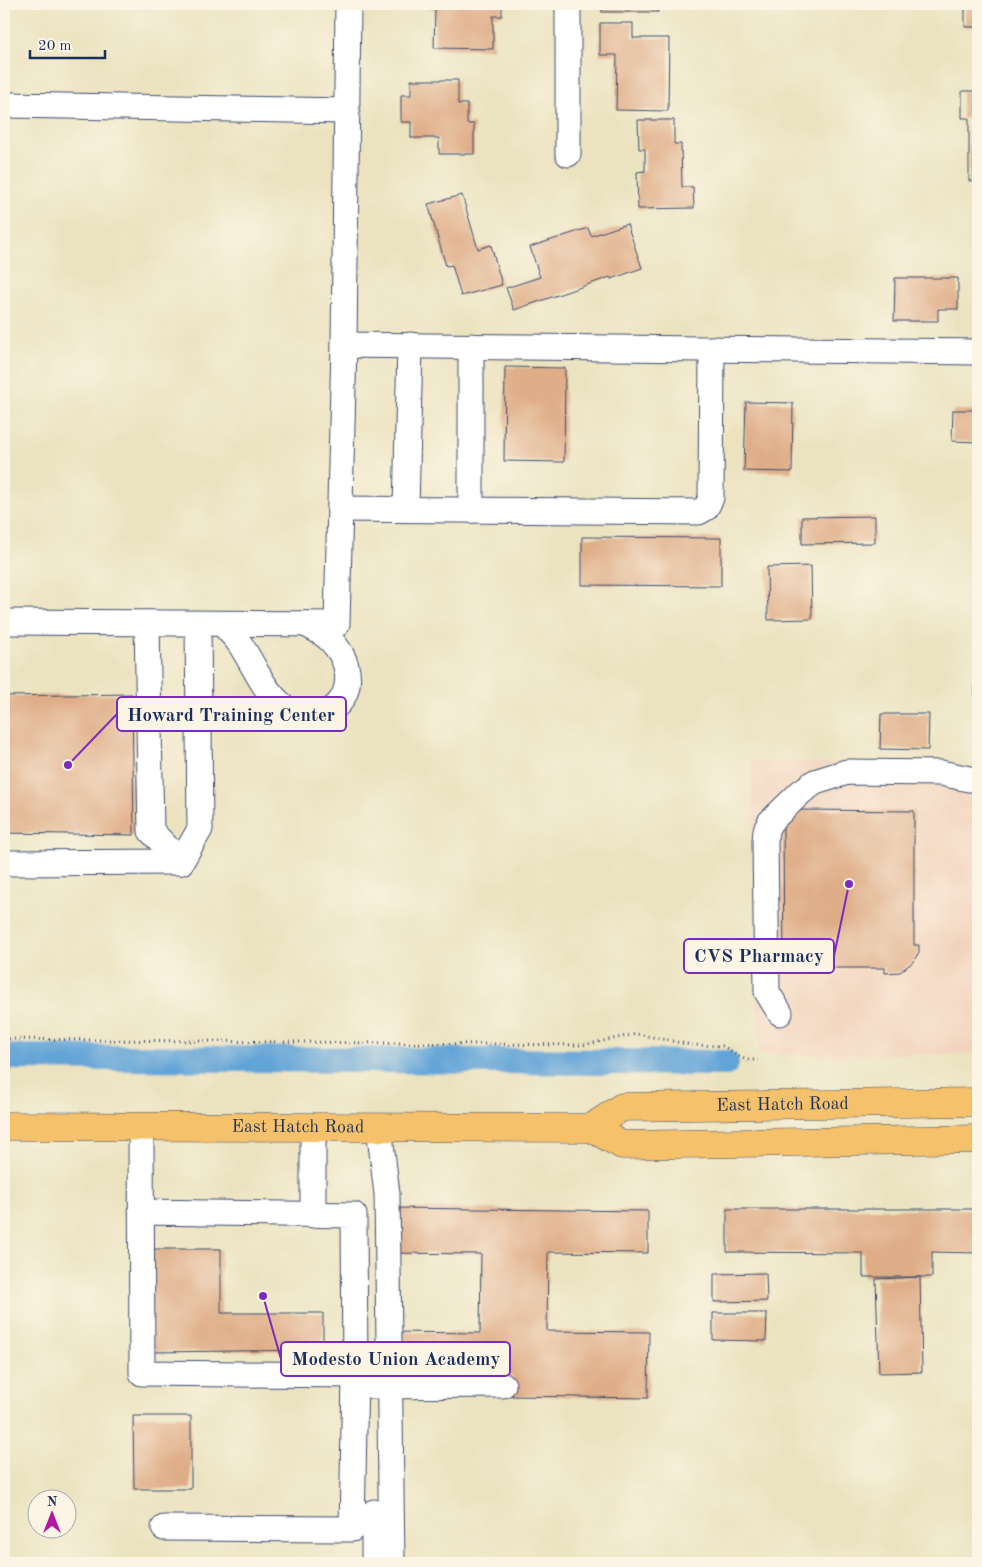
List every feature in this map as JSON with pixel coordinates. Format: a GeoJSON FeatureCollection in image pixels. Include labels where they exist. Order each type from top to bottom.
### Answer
{"type":"FeatureCollection","features":[{"type":"Feature","properties":{"kind":"main road","name":"East Hatch Road"},"geometry":{"type":"LineString","coordinates":[[592,1128],[622,1107],[978,1102]]}},
{"type":"Feature","properties":{"kind":"main road","name":"East Hatch Road"},"geometry":{"type":"LineString","coordinates":[[4,1126],[592,1128],[622,1145],[978,1139]]}},
{"type":"Feature","properties":{"kind":"street"},"geometry":{"type":"LineString","coordinates":[[4,622],[337,624],[344,345],[348,4]]}},
{"type":"Feature","properties":{"kind":"street"},"geometry":{"type":"LineString","coordinates":[[568,4],[568,154]]}},
{"type":"Feature","properties":{"kind":"street"},"geometry":{"type":"LineString","coordinates":[[8,105],[346,111]]}},
{"type":"Feature","properties":{"kind":"street"},"geometry":{"type":"LineString","coordinates":[[344,345],[978,352]]}},
{"type":"Feature","properties":{"kind":"street"},"geometry":{"type":"LineString","coordinates":[[406,509],[410,345]]}},
{"type":"Feature","properties":{"kind":"street"},"geometry":{"type":"LineString","coordinates":[[471,346],[471,510]]}},
{"type":"Feature","properties":{"kind":"street"},"geometry":{"type":"LineString","coordinates":[[340,509],[699,512],[706,508],[711,498],[712,349]]}},
{"type":"Feature","properties":{"kind":"street"},"geometry":{"type":"LineString","coordinates":[[147,623],[151,831],[181,862]]}},
{"type":"Feature","properties":{"kind":"street"},"geometry":{"type":"LineString","coordinates":[[181,862],[200,829],[198,624]]}},
{"type":"Feature","properties":{"kind":"street"},"geometry":{"type":"LineString","coordinates":[[223,624],[239,643],[270,693],[283,706],[290,712],[304,716],[323,715],[336,707],[344,696],[348,684],[347,670],[343,658],[334,643],[323,633],[305,624]]}},
{"type":"Feature","properties":{"kind":"street"},"geometry":{"type":"LineString","coordinates":[[780,1013],[767,992],[765,840],[766,830],[770,822],[801,792],[815,782],[847,772],[941,773],[969,779]]}},
{"type":"Feature","properties":{"kind":"street"},"geometry":{"type":"LineString","coordinates":[[4,864],[181,862]]}},
{"type":"Feature","properties":{"kind":"street"},"geometry":{"type":"LineString","coordinates":[[141,1127],[142,1373],[503,1386]]}},
{"type":"Feature","properties":{"kind":"street"},"geometry":{"type":"LineString","coordinates":[[312,1127],[313,1215]]}},
{"type":"Feature","properties":{"kind":"street"},"geometry":{"type":"LineString","coordinates":[[164,1528],[352,1529],[372,1382],[386,1194],[378,1128]]}},
{"type":"Feature","properties":{"kind":"street"},"geometry":{"type":"LineString","coordinates":[[142,1212],[354,1215],[392,1563]]}},
{"type":"Feature","properties":{"kind":"street"},"geometry":{"type":"LineString","coordinates":[[372,1382],[374,1563]]}},
{"type":"Feature","properties":{"kind":"path"},"geometry":{"type":"LineString","coordinates":[[4,1039],[584,1045],[637,1034],[692,1045],[723,1046],[741,1058],[758,1060]]}},
{"type":"Feature","properties":{"kind":"shaded area"},"geometry":{"type":"Polygon","coordinates":[[[751,761],[978,767],[978,1054],[759,1055],[751,761]]]}},
{"type":"Feature","properties":{"kind":"building"},"geometry":{"type":"Polygon","coordinates":[[[425,4],[502,4],[502,16],[493,16],[493,49],[434,48],[435,9],[425,9],[425,4]]]}},
{"type":"Feature","properties":{"kind":"building"},"geometry":{"type":"Polygon","coordinates":[[[602,4],[658,4],[658,12],[602,12],[602,4]]]}},
{"type":"Feature","properties":{"kind":"building"},"geometry":{"type":"Polygon","coordinates":[[[965,4],[978,4],[978,27],[965,27],[965,4]]]}},
{"type":"Feature","properties":{"kind":"building"},"geometry":{"type":"Polygon","coordinates":[[[600,23],[633,23],[633,38],[669,38],[668,111],[616,110],[617,55],[600,55],[600,23]]]}},
{"type":"Feature","properties":{"kind":"building"},"geometry":{"type":"Polygon","coordinates":[[[411,80],[458,80],[458,104],[467,104],[467,124],[474,124],[474,154],[439,154],[439,138],[411,138],[411,122],[401,122],[401,95],[411,95],[411,80]]]}},
{"type":"Feature","properties":{"kind":"building"},"geometry":{"type":"Polygon","coordinates":[[[962,91],[978,91],[978,181],[969,181],[969,118],[962,118],[962,91]]]}},
{"type":"Feature","properties":{"kind":"building"},"geometry":{"type":"Polygon","coordinates":[[[638,120],[674,120],[674,144],[681,144],[682,187],[693,187],[694,208],[638,209],[637,172],[645,171],[645,149],[639,149],[638,120]]]}},
{"type":"Feature","properties":{"kind":"building"},"geometry":{"type":"Polygon","coordinates":[[[462,195],[478,249],[491,245],[502,285],[461,296],[452,265],[446,266],[428,204],[462,195]]]}},
{"type":"Feature","properties":{"kind":"building"},"geometry":{"type":"Polygon","coordinates":[[[627,224],[642,268],[514,310],[506,288],[540,277],[530,247],[588,228],[591,236],[627,224]]]}},
{"type":"Feature","properties":{"kind":"building"},"geometry":{"type":"Polygon","coordinates":[[[895,278],[958,278],[958,309],[938,309],[938,321],[894,321],[895,278]]]}},
{"type":"Feature","properties":{"kind":"building"},"geometry":{"type":"Polygon","coordinates":[[[505,367],[565,368],[564,462],[504,461],[505,367]]]}},
{"type":"Feature","properties":{"kind":"building"},"geometry":{"type":"Polygon","coordinates":[[[746,402],[793,403],[792,472],[744,471],[746,402]]]}},
{"type":"Feature","properties":{"kind":"building"},"geometry":{"type":"Polygon","coordinates":[[[953,410],[978,410],[978,442],[952,441],[953,410]]]}},
{"type":"Feature","properties":{"kind":"building"},"geometry":{"type":"Polygon","coordinates":[[[875,516],[875,543],[802,544],[802,517],[875,516]]]}},
{"type":"Feature","properties":{"kind":"building"},"geometry":{"type":"Polygon","coordinates":[[[582,537],[721,538],[721,586],[582,585],[582,537]]]}},
{"type":"Feature","properties":{"kind":"building"},"geometry":{"type":"Polygon","coordinates":[[[811,566],[812,619],[768,620],[767,567],[811,566]]]}},
{"type":"Feature","properties":{"kind":"building"},"geometry":{"type":"Polygon","coordinates":[[[975,663],[978,663],[978,700],[975,700],[975,663]]]}},
{"type":"Feature","properties":{"kind":"building"},"geometry":{"type":"Polygon","coordinates":[[[132,694],[134,835],[4,833],[4,696],[132,694]]]}},
{"type":"Feature","properties":{"kind":"building"},"geometry":{"type":"Polygon","coordinates":[[[881,714],[929,714],[928,750],[880,749],[881,714]]]}},
{"type":"Feature","properties":{"kind":"building"},"geometry":{"type":"Polygon","coordinates":[[[799,810],[914,811],[914,945],[919,945],[919,952],[913,962],[900,972],[885,973],[885,968],[784,968],[783,824],[799,810]]]}},
{"type":"Feature","properties":{"kind":"building"},"geometry":{"type":"Polygon","coordinates":[[[389,1208],[648,1211],[648,1253],[548,1252],[547,1331],[649,1332],[648,1398],[512,1396],[512,1375],[388,1374],[389,1332],[480,1333],[481,1254],[388,1253],[389,1208]]]}},
{"type":"Feature","properties":{"kind":"building"},"geometry":{"type":"Polygon","coordinates":[[[727,1209],[978,1209],[978,1253],[932,1252],[932,1277],[863,1277],[863,1253],[727,1252],[727,1209]]]}},
{"type":"Feature","properties":{"kind":"building"},"geometry":{"type":"Polygon","coordinates":[[[150,1249],[221,1249],[221,1313],[323,1313],[323,1350],[151,1352],[150,1249]]]}},
{"type":"Feature","properties":{"kind":"building"},"geometry":{"type":"Polygon","coordinates":[[[766,1273],[767,1301],[714,1302],[714,1274],[766,1273]]]}},
{"type":"Feature","properties":{"kind":"building"},"geometry":{"type":"Polygon","coordinates":[[[920,1277],[922,1372],[879,1373],[876,1279],[920,1277]]]}},
{"type":"Feature","properties":{"kind":"building"},"geometry":{"type":"Polygon","coordinates":[[[713,1313],[767,1313],[766,1341],[713,1340],[713,1313]]]}},
{"type":"Feature","properties":{"kind":"building"},"geometry":{"type":"Polygon","coordinates":[[[133,1416],[191,1416],[191,1489],[134,1489],[133,1416]]]}},
{"type":"Feature","properties":{"kind":"waterway"},"geometry":{"type":"LineString","coordinates":[[4,1057],[726,1063]]}},
{"type":"Feature","properties":{"kind":"place","name":"Howard Training Center"},"geometry":{"type":"Point","coordinates":[68,765]}},
{"type":"Feature","properties":{"kind":"place","name":"CVS Pharmacy"},"geometry":{"type":"Point","coordinates":[849,884]}},
{"type":"Feature","properties":{"kind":"place","name":"Modesto Union Academy"},"geometry":{"type":"Point","coordinates":[263,1296]}}]}
